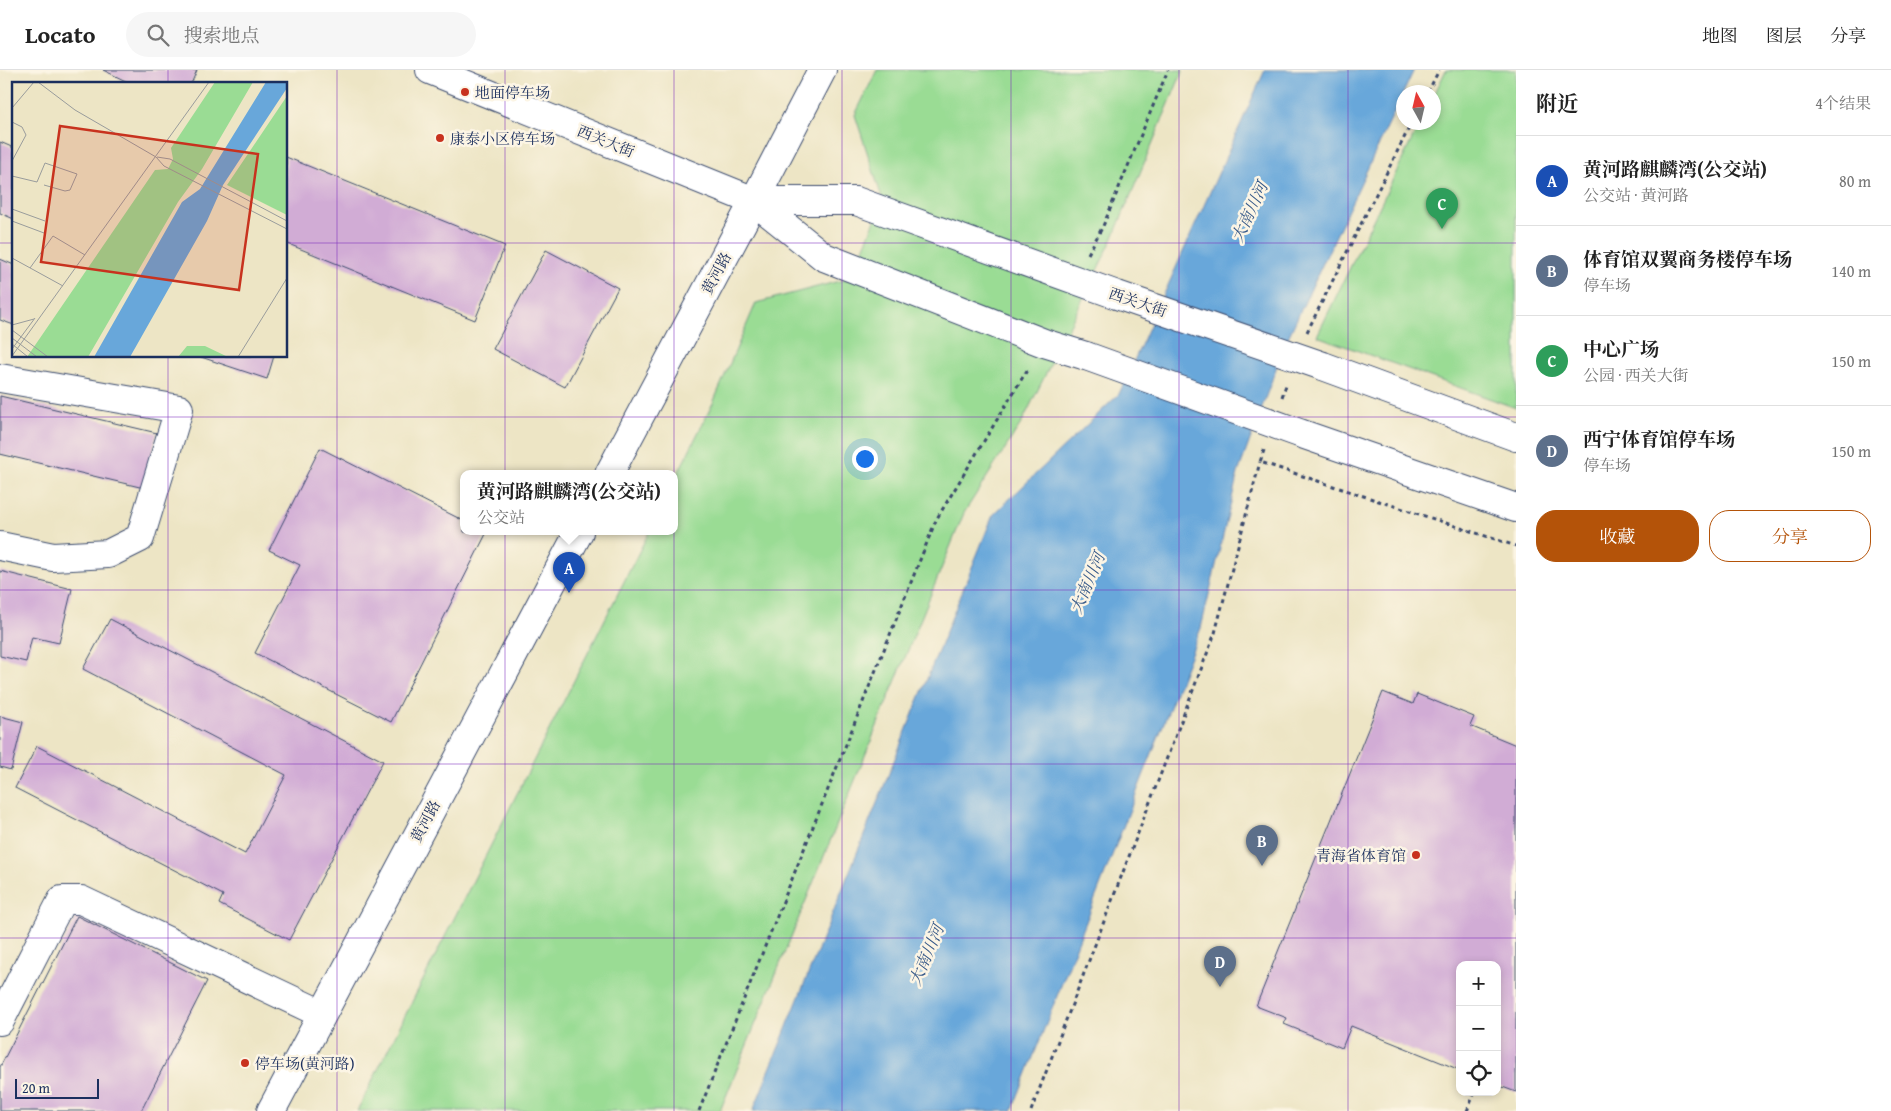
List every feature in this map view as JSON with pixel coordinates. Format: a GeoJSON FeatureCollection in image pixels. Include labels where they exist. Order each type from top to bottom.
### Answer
{"type":"FeatureCollection","features":[{"type":"Feature","properties":{"kind":"main road","name":"西关大街"},"geometry":{"type":"LineString","coordinates":[[430,70],[754,201],[824,257],[1044,343],[1086,356],[1302,434],[1516,508]]}},
{"type":"Feature","properties":{"kind":"main road","name":"黄河路"},"geometry":{"type":"LineString","coordinates":[[611,470],[822,70]]}},
{"type":"Feature","properties":{"kind":"main road","name":"西关大街"},"geometry":{"type":"LineString","coordinates":[[754,201],[856,201],[1117,295],[1323,366],[1516,437]]}},
{"type":"Feature","properties":{"kind":"main road"},"geometry":{"type":"LineString","coordinates":[[0,378],[179,409],[140,538],[108,554],[53,557],[0,546]]}},
{"type":"Feature","properties":{"kind":"main road","name":"黄河路"},"geometry":{"type":"LineString","coordinates":[[271,1111],[577,535]]}},
{"type":"Feature","properties":{"kind":"main road"},"geometry":{"type":"LineString","coordinates":[[0,1021],[62,900],[82,900],[322,1014]]}},
{"type":"Feature","properties":{"kind":"path"},"geometry":{"type":"LineString","coordinates":[[1075,280],[1103,226],[1168,70]]}},
{"type":"Feature","properties":{"kind":"path"},"geometry":{"type":"LineString","coordinates":[[1432,85],[1439,70]]}},
{"type":"Feature","properties":{"kind":"path"},"geometry":{"type":"LineString","coordinates":[[699,1111],[936,520],[1044,343]]}},
{"type":"Feature","properties":{"kind":"path"},"geometry":{"type":"LineString","coordinates":[[1031,1111],[1215,633],[1260,462]]}},
{"type":"Feature","properties":{"kind":"path"},"geometry":{"type":"LineString","coordinates":[[1467,1111],[1473,1096]]}},
{"type":"Feature","properties":{"kind":"green space"},"geometry":{"type":"Polygon","coordinates":[[[877,70],[1183,70],[1112,240],[1022,422],[964,513],[720,1111],[357,1111],[647,535],[678,535],[678,473],[713,403],[756,303],[851,278],[883,201],[855,115],[877,70]]]}},
{"type":"Feature","properties":{"kind":"green space"},"geometry":{"type":"Polygon","coordinates":[[[1446,70],[1516,70],[1516,408],[1317,336],[1417,130],[1441,130],[1441,85],[1439,85],[1446,70]]]}},
{"type":"Feature","properties":{"kind":"water","name":"大南川河"},"geometry":{"type":"Polygon","coordinates":[[[1265,70],[1414,70],[1407,85],[1396,85],[1396,108],[1285,344],[1238,473],[1201,628],[1012,1111],[753,1111],[993,515],[1119,394],[1265,70]]]}},
{"type":"Feature","properties":{"kind":"building"},"geometry":{"type":"Polygon","coordinates":[[[103,70],[197,70],[192,82],[128,82],[103,70]]]}},
{"type":"Feature","properties":{"kind":"building"},"geometry":{"type":"Polygon","coordinates":[[[0,142],[12,147],[12,218],[0,213],[0,142]]]}},
{"type":"Feature","properties":{"kind":"building"},"geometry":{"type":"Polygon","coordinates":[[[288,158],[505,246],[475,320],[288,244],[288,158]]]}},
{"type":"Feature","properties":{"kind":"building"},"geometry":{"type":"Polygon","coordinates":[[[546,250],[618,288],[565,387],[493,349],[546,250]]]}},
{"type":"Feature","properties":{"kind":"building"},"geometry":{"type":"Polygon","coordinates":[[[0,259],[12,264],[12,324],[0,320],[0,259]]]}},
{"type":"Feature","properties":{"kind":"building"},"geometry":{"type":"Polygon","coordinates":[[[204,358],[273,358],[267,379],[204,358]]]}},
{"type":"Feature","properties":{"kind":"building"},"geometry":{"type":"Polygon","coordinates":[[[0,396],[157,433],[144,488],[0,454],[0,396]]]}},
{"type":"Feature","properties":{"kind":"building"},"geometry":{"type":"Polygon","coordinates":[[[320,448],[460,519],[460,535],[485,535],[391,722],[255,653],[300,565],[269,550],[320,448]]]}},
{"type":"Feature","properties":{"kind":"building"},"geometry":{"type":"Polygon","coordinates":[[[0,571],[72,589],[59,643],[32,637],[26,662],[0,656],[0,571]]]}},
{"type":"Feature","properties":{"kind":"building"},"geometry":{"type":"Polygon","coordinates":[[[110,619],[383,761],[289,940],[219,904],[223,895],[15,788],[37,746],[245,854],[286,775],[83,669],[110,619]]]}},
{"type":"Feature","properties":{"kind":"building","name":"青海省体育馆"},"geometry":{"type":"Polygon","coordinates":[[[1383,692],[1413,704],[1417,694],[1474,717],[1470,726],[1516,745],[1516,1092],[1501,1086],[1501,961],[1456,961],[1456,1068],[1351,1026],[1342,1048],[1284,1024],[1287,1018],[1256,1006],[1383,692]]]}},
{"type":"Feature","properties":{"kind":"building"},"geometry":{"type":"Polygon","coordinates":[[[0,716],[23,722],[11,770],[0,767],[0,716]]]}},
{"type":"Feature","properties":{"kind":"building"},"geometry":{"type":"Polygon","coordinates":[[[77,916],[207,981],[141,1111],[0,1111],[0,1067],[77,916]]]}},
{"type":"Feature","properties":{"kind":"place","name":"地面停车场"},"geometry":{"type":"Point","coordinates":[465,92]}},
{"type":"Feature","properties":{"kind":"place","name":"康泰小区停车场"},"geometry":{"type":"Point","coordinates":[440,138]}},
{"type":"Feature","properties":{"kind":"place","name":"中心广场"},"geometry":{"type":"Point","coordinates":[1442,229]}},
{"type":"Feature","properties":{"kind":"place","name":"黄河路麒麟湾(公交站)"},"geometry":{"type":"Point","coordinates":[569,593]}},
{"type":"Feature","properties":{"kind":"place","name":"青海省体育馆"},"geometry":{"type":"Point","coordinates":[1416,855]}},
{"type":"Feature","properties":{"kind":"place","name":"体育馆双翼商务楼停车场"},"geometry":{"type":"Point","coordinates":[1262,866]}},
{"type":"Feature","properties":{"kind":"place","name":"西宁体育馆停车场"},"geometry":{"type":"Point","coordinates":[1220,987]}},
{"type":"Feature","properties":{"kind":"place","name":"停车场(黄河路)"},"geometry":{"type":"Point","coordinates":[245,1063]}}]}
